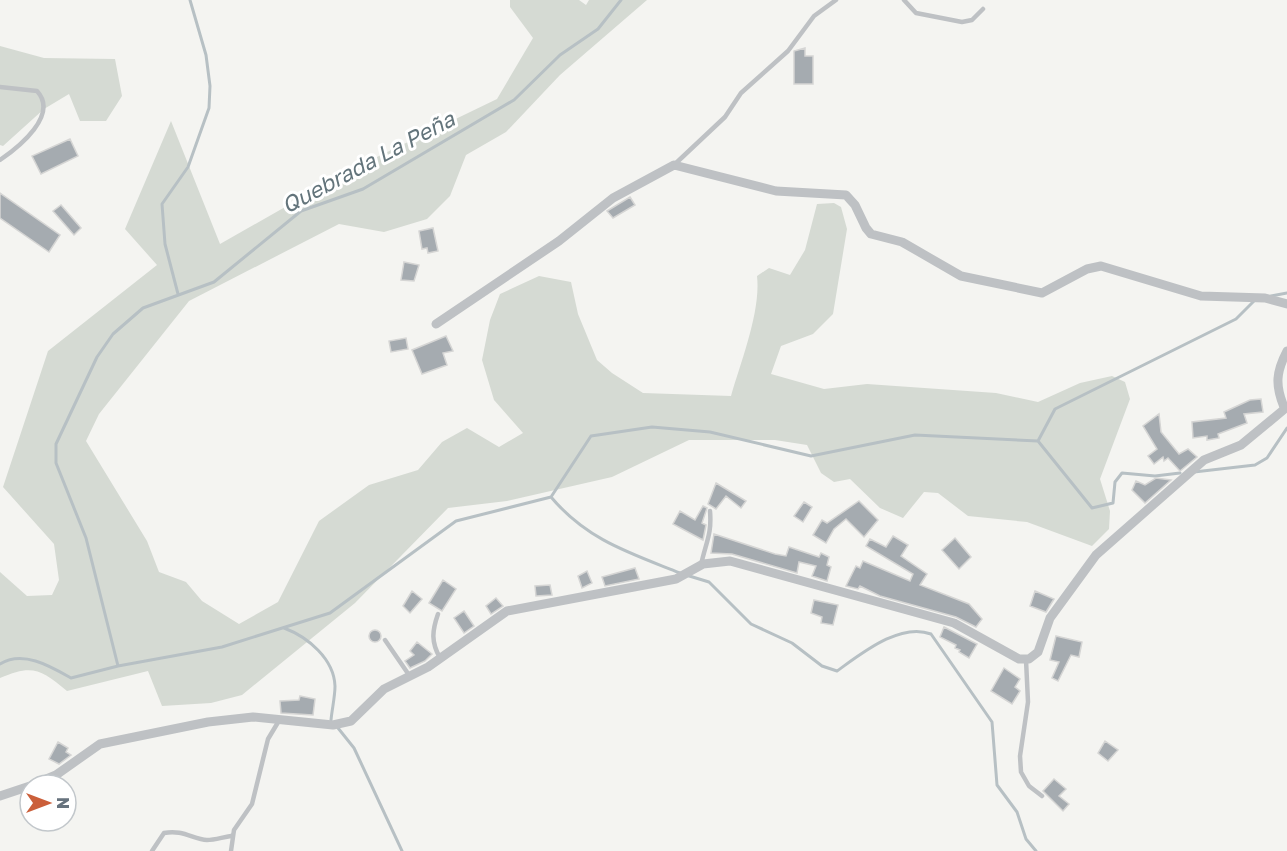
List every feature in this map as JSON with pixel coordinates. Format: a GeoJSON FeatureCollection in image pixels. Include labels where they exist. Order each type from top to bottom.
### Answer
{"type":"FeatureCollection","features":[{"type":"Feature","properties":{"kind":"street"},"geometry":{"type":"LineString","coordinates":[[436,324],[559,241],[613,198],[674,165],[776,191],[846,195],[855,204],[871,234],[902,242],[961,276],[1042,293],[1088,269],[1101,266],[1201,296],[1264,298],[1287,304]]}},
{"type":"Feature","properties":{"kind":"street"},"geometry":{"type":"LineString","coordinates":[[59,773],[100,744],[208,722],[243,717],[281,718],[333,725],[346,723],[384,689],[440,658],[507,611],[676,579],[715,560],[730,561],[954,623],[1019,659],[1026,660],[1038,652],[1050,618],[1096,555],[1204,460],[1241,445],[1285,407],[1276,387],[1278,367],[1287,351]]}},
{"type":"Feature","properties":{"kind":"street"},"geometry":{"type":"LineString","coordinates":[[0,796],[18,790]]}},
{"type":"Feature","properties":{"kind":"lane"},"geometry":{"type":"LineString","coordinates":[[674,165],[725,117],[741,93],[788,51],[814,16],[836,0]]}},
{"type":"Feature","properties":{"kind":"lane"},"geometry":{"type":"LineString","coordinates":[[904,0],[916,13],[962,22],[972,20],[983,9]]}},
{"type":"Feature","properties":{"kind":"lane"},"geometry":{"type":"LineString","coordinates":[[0,87],[37,91],[41,95],[44,109],[34,129],[11,153],[0,160]]}},
{"type":"Feature","properties":{"kind":"lane"},"geometry":{"type":"LineString","coordinates":[[701,565],[706,542],[712,532],[710,511]]}},
{"type":"Feature","properties":{"kind":"lane"},"geometry":{"type":"LineString","coordinates":[[438,614],[432,630],[434,647],[440,658]]}},
{"type":"Feature","properties":{"kind":"lane"},"geometry":{"type":"LineString","coordinates":[[385,640],[410,676]]}},
{"type":"Feature","properties":{"kind":"lane"},"geometry":{"type":"LineString","coordinates":[[1026,660],[1028,702],[1020,756],[1021,772],[1029,786],[1041,796]]}},
{"type":"Feature","properties":{"kind":"lane"},"geometry":{"type":"LineString","coordinates":[[231,851],[231,836],[252,804],[268,739],[281,718]]}},
{"type":"Feature","properties":{"kind":"lane"},"geometry":{"type":"LineString","coordinates":[[152,851],[160,838],[171,832],[195,835],[205,841],[231,836]]}},
{"type":"Feature","properties":{"kind":"shaded area"},"geometry":{"type":"Polygon","coordinates":[[[510,0],[579,0],[586,5],[589,0],[647,0],[560,75],[506,132],[466,155],[450,196],[427,219],[384,232],[339,224],[189,301],[99,414],[86,441],[147,541],[159,572],[186,582],[202,601],[239,624],[278,602],[319,521],[369,485],[418,470],[442,442],[467,428],[499,447],[523,433],[494,400],[482,360],[490,320],[500,294],[539,276],[571,282],[578,314],[597,360],[612,373],[643,393],[731,396],[753,320],[757,276],[769,268],[790,275],[805,250],[817,204],[834,203],[841,207],[847,229],[833,314],[813,334],[781,346],[771,374],[824,389],[867,384],[996,393],[1038,402],[1080,383],[1112,376],[1125,382],[1130,399],[1100,479],[1110,511],[1109,529],[1092,546],[1027,522],[968,516],[938,493],[924,492],[903,518],[880,508],[850,479],[834,482],[821,473],[807,445],[775,440],[689,440],[612,477],[507,501],[448,508],[355,603],[242,695],[211,703],[162,706],[148,671],[67,691],[36,671],[20,671],[0,678],[0,572],[27,596],[52,595],[59,580],[54,544],[3,487],[48,351],[157,265],[125,229],[171,121],[220,244],[350,170],[497,99],[533,38],[510,7],[510,0]]]}},
{"type":"Feature","properties":{"kind":"shaded area"},"geometry":{"type":"Polygon","coordinates":[[[0,46],[44,58],[115,59],[122,96],[106,121],[80,121],[69,94],[44,109],[3,146],[0,145],[0,46]]]}},
{"type":"Feature","properties":{"kind":"building"},"geometry":{"type":"Polygon","coordinates":[[[805,48],[805,56],[813,56],[813,84],[794,84],[794,51],[805,48]]]}},
{"type":"Feature","properties":{"kind":"building"},"geometry":{"type":"Polygon","coordinates":[[[70,139],[78,156],[41,174],[32,156],[70,139]]]}},
{"type":"Feature","properties":{"kind":"building"},"geometry":{"type":"Polygon","coordinates":[[[0,193],[60,235],[49,252],[0,218],[0,193]]]}},
{"type":"Feature","properties":{"kind":"building"},"geometry":{"type":"Polygon","coordinates":[[[630,197],[635,205],[613,218],[607,211],[630,197]]]}},
{"type":"Feature","properties":{"kind":"building"},"geometry":{"type":"Polygon","coordinates":[[[61,205],[81,228],[74,235],[53,211],[61,205]]]}},
{"type":"Feature","properties":{"kind":"building"},"geometry":{"type":"Polygon","coordinates":[[[433,228],[438,251],[428,253],[427,248],[422,249],[419,231],[433,228]]]}},
{"type":"Feature","properties":{"kind":"building"},"geometry":{"type":"Polygon","coordinates":[[[404,262],[419,265],[414,281],[401,280],[404,262]]]}},
{"type":"Feature","properties":{"kind":"building"},"geometry":{"type":"Polygon","coordinates":[[[446,336],[453,351],[443,353],[447,365],[422,374],[412,350],[446,336]]]}},
{"type":"Feature","properties":{"kind":"building"},"geometry":{"type":"Polygon","coordinates":[[[406,338],[408,349],[391,352],[389,341],[406,338]]]}},
{"type":"Feature","properties":{"kind":"building"},"geometry":{"type":"Polygon","coordinates":[[[1261,399],[1263,412],[1244,414],[1247,423],[1218,434],[1219,438],[1207,440],[1207,436],[1193,438],[1192,422],[1226,418],[1224,412],[1250,400],[1261,399]]]}},
{"type":"Feature","properties":{"kind":"building"},"geometry":{"type":"Polygon","coordinates":[[[1159,414],[1161,432],[1179,454],[1188,449],[1197,457],[1180,471],[1168,458],[1164,461],[1163,457],[1154,464],[1148,456],[1157,449],[1143,426],[1159,414]]]}},
{"type":"Feature","properties":{"kind":"building"},"geometry":{"type":"Polygon","coordinates":[[[1156,478],[1171,480],[1145,503],[1132,490],[1136,481],[1145,485],[1156,478]]]}},
{"type":"Feature","properties":{"kind":"building"},"geometry":{"type":"Polygon","coordinates":[[[716,483],[746,501],[741,508],[726,496],[716,509],[708,504],[716,483]]]}},
{"type":"Feature","properties":{"kind":"building"},"geometry":{"type":"Polygon","coordinates":[[[859,501],[878,520],[864,537],[846,519],[834,529],[826,543],[813,535],[822,520],[827,523],[859,501]]]}},
{"type":"Feature","properties":{"kind":"building"},"geometry":{"type":"Polygon","coordinates":[[[804,502],[812,507],[803,522],[794,516],[804,502]]]}},
{"type":"Feature","properties":{"kind":"building"},"geometry":{"type":"Polygon","coordinates":[[[703,506],[707,508],[702,523],[706,525],[703,540],[673,524],[680,511],[695,520],[703,506]]]}},
{"type":"Feature","properties":{"kind":"building"},"geometry":{"type":"Polygon","coordinates":[[[714,534],[786,556],[789,547],[819,557],[821,553],[829,557],[827,565],[831,567],[827,581],[812,576],[816,566],[799,562],[797,573],[732,554],[711,553],[714,534]]]}},
{"type":"Feature","properties":{"kind":"building"},"geometry":{"type":"Polygon","coordinates":[[[893,536],[908,545],[901,556],[927,574],[920,585],[969,604],[982,619],[976,627],[956,617],[880,596],[860,586],[858,589],[846,586],[856,566],[860,568],[863,561],[910,581],[913,574],[866,546],[870,539],[886,547],[893,536]]]}},
{"type":"Feature","properties":{"kind":"building"},"geometry":{"type":"Polygon","coordinates":[[[955,538],[971,557],[959,569],[942,550],[955,538]]]}},
{"type":"Feature","properties":{"kind":"building"},"geometry":{"type":"Polygon","coordinates":[[[635,568],[639,579],[605,586],[602,577],[635,568]]]}},
{"type":"Feature","properties":{"kind":"building"},"geometry":{"type":"Polygon","coordinates":[[[587,571],[592,583],[582,588],[578,576],[587,571]]]}},
{"type":"Feature","properties":{"kind":"building"},"geometry":{"type":"Polygon","coordinates":[[[443,580],[456,589],[442,611],[429,603],[443,580]]]}},
{"type":"Feature","properties":{"kind":"building"},"geometry":{"type":"Polygon","coordinates":[[[550,585],[552,595],[536,596],[535,586],[550,585]]]}},
{"type":"Feature","properties":{"kind":"building"},"geometry":{"type":"Polygon","coordinates":[[[412,591],[422,599],[410,613],[403,606],[412,591]]]}},
{"type":"Feature","properties":{"kind":"building"},"geometry":{"type":"Polygon","coordinates":[[[1035,591],[1054,599],[1046,612],[1030,606],[1035,591]]]}},
{"type":"Feature","properties":{"kind":"building"},"geometry":{"type":"Polygon","coordinates":[[[496,598],[503,606],[491,614],[486,606],[496,598]]]}},
{"type":"Feature","properties":{"kind":"building"},"geometry":{"type":"Polygon","coordinates":[[[814,600],[838,605],[833,625],[821,623],[822,617],[811,613],[814,600]]]}},
{"type":"Feature","properties":{"kind":"building"},"geometry":{"type":"Polygon","coordinates":[[[464,611],[474,626],[464,633],[454,618],[464,611]]]}},
{"type":"Feature","properties":{"kind":"building"},"geometry":{"type":"Polygon","coordinates":[[[944,627],[977,644],[969,658],[955,648],[956,645],[940,637],[944,627]]]}},
{"type":"Feature","properties":{"kind":"building"},"geometry":{"type":"Polygon","coordinates":[[[377,630],[381,636],[377,642],[373,642],[369,634],[377,630]]]}},
{"type":"Feature","properties":{"kind":"building"},"geometry":{"type":"Polygon","coordinates":[[[1056,636],[1082,642],[1079,657],[1071,655],[1058,681],[1052,678],[1059,662],[1050,660],[1056,636]]]}},
{"type":"Feature","properties":{"kind":"building"},"geometry":{"type":"Polygon","coordinates":[[[417,642],[432,654],[425,661],[410,668],[405,661],[414,655],[410,651],[417,642]]]}},
{"type":"Feature","properties":{"kind":"building"},"geometry":{"type":"Polygon","coordinates":[[[1004,668],[1020,679],[1015,687],[1020,691],[1012,704],[991,691],[1004,668]]]}},
{"type":"Feature","properties":{"kind":"building"},"geometry":{"type":"Polygon","coordinates":[[[300,696],[315,699],[313,715],[281,713],[280,701],[299,700],[300,696]]]}},
{"type":"Feature","properties":{"kind":"building"},"geometry":{"type":"Polygon","coordinates":[[[1105,741],[1118,750],[1108,761],[1098,753],[1105,741]]]}},
{"type":"Feature","properties":{"kind":"building"},"geometry":{"type":"Polygon","coordinates":[[[58,742],[68,748],[66,752],[71,755],[59,764],[49,759],[58,742]]]}},
{"type":"Feature","properties":{"kind":"building"},"geometry":{"type":"Polygon","coordinates":[[[1054,779],[1066,789],[1059,796],[1069,804],[1063,811],[1043,791],[1054,779]]]}},
{"type":"Feature","properties":{"kind":"waterway"},"geometry":{"type":"LineString","coordinates":[[178,294],[165,244],[162,204],[188,167],[209,108],[210,86],[206,55],[190,0]]}},
{"type":"Feature","properties":{"kind":"waterway","name":"Quebrada La Peña"},"geometry":{"type":"LineString","coordinates":[[118,666],[86,538],[56,463],[56,444],[97,357],[113,334],[143,308],[214,282],[301,211],[363,189],[514,100],[560,55],[598,29],[621,0]]}},
{"type":"Feature","properties":{"kind":"waterway"},"geometry":{"type":"LineString","coordinates":[[1271,296],[1287,293]]}},
{"type":"Feature","properties":{"kind":"waterway"},"geometry":{"type":"LineString","coordinates":[[0,664],[9,660],[27,659],[71,678],[118,666],[222,647],[330,613],[456,521],[551,497],[591,436],[652,427],[710,432],[811,456],[915,435],[1038,441],[1055,409],[1236,319],[1254,301]]}},
{"type":"Feature","properties":{"kind":"waterway"},"geometry":{"type":"LineString","coordinates":[[1194,472],[1255,465],[1267,458],[1287,428]]}},
{"type":"Feature","properties":{"kind":"waterway"},"geometry":{"type":"LineString","coordinates":[[1038,441],[1092,508],[1113,503],[1115,482],[1122,473],[1155,476],[1180,473]]}},
{"type":"Feature","properties":{"kind":"waterway"},"geometry":{"type":"LineString","coordinates":[[551,497],[565,512],[594,535],[627,552],[680,573]]}},
{"type":"Feature","properties":{"kind":"waterway"},"geometry":{"type":"LineString","coordinates":[[686,575],[709,582],[751,624],[792,643],[822,666],[837,671],[869,649],[894,636],[919,631],[931,634],[992,722],[997,785],[1017,812],[1026,839],[1036,851]]}},
{"type":"Feature","properties":{"kind":"waterway"},"geometry":{"type":"LineString","coordinates":[[284,628],[310,643],[325,658],[330,667],[335,686],[331,720]]}},
{"type":"Feature","properties":{"kind":"waterway"},"geometry":{"type":"LineString","coordinates":[[338,728],[354,748],[402,851]]}}]}
